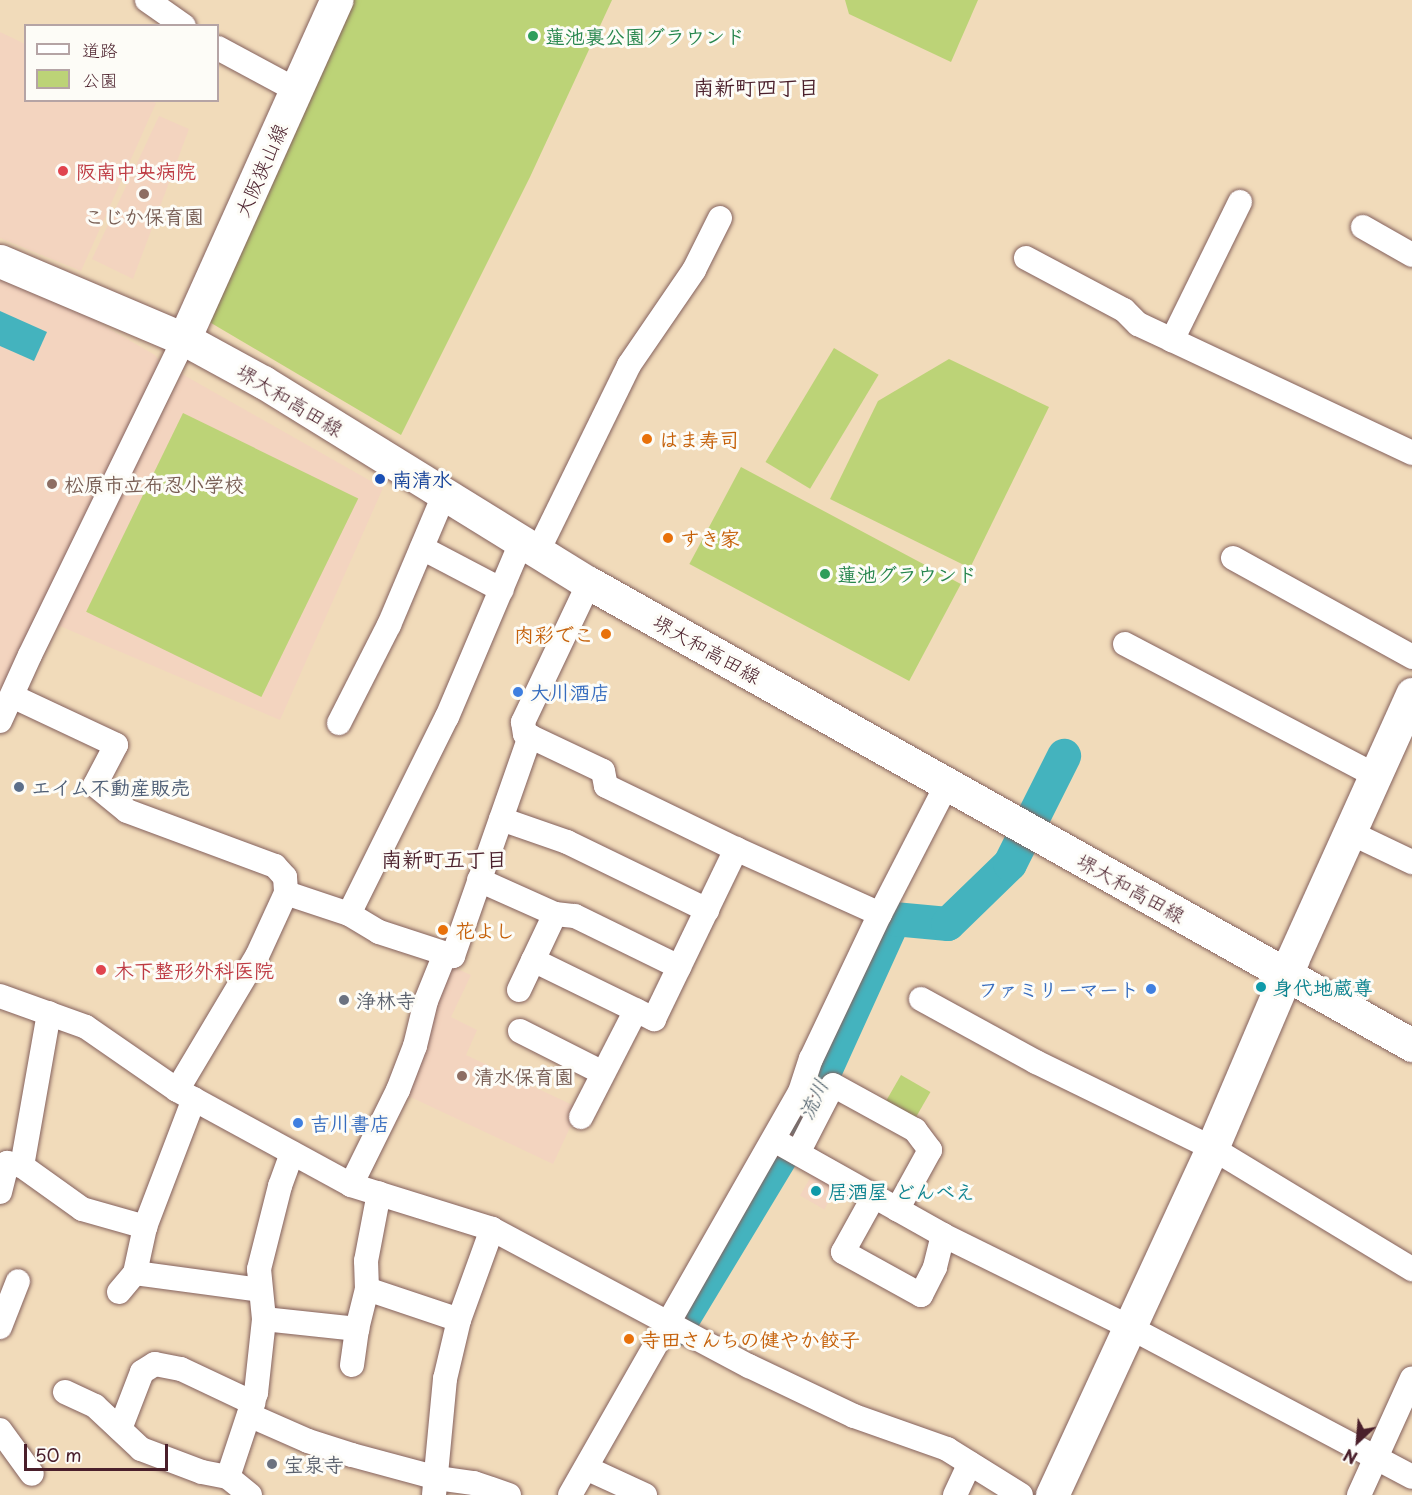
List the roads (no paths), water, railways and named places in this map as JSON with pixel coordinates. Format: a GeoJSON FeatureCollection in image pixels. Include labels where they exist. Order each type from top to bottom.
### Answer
{"type":"FeatureCollection","features":[{"type":"Feature","properties":{"kind":"main road","name":"大阪狭山線"},"geometry":{"type":"LineString","coordinates":[[184,339],[336,0]]}},
{"type":"Feature","properties":{"kind":"main road","name":"堺大和高田線"},"geometry":{"type":"LineString","coordinates":[[0,261],[184,339],[262,382],[589,583],[1412,1045]]}},
{"type":"Feature","properties":{"kind":"main road"},"geometry":{"type":"LineString","coordinates":[[1052,1495],[1131,1328],[1212,1148],[1286,975],[1412,694]]}},
{"type":"Feature","properties":{"kind":"street"},"geometry":{"type":"LineString","coordinates":[[147,0],[181,24]]}},
{"type":"Feature","properties":{"kind":"street"},"geometry":{"type":"LineString","coordinates":[[219,49],[296,90]]}},
{"type":"Feature","properties":{"kind":"street"},"geometry":{"type":"LineString","coordinates":[[1172,340],[1240,202]]}},
{"type":"Feature","properties":{"kind":"street"},"geometry":{"type":"LineString","coordinates":[[349,914],[447,717],[502,590],[529,548],[629,365],[694,270],[720,218]]}},
{"type":"Feature","properties":{"kind":"street"},"geometry":{"type":"LineString","coordinates":[[1362,227],[1412,255]]}},
{"type":"Feature","properties":{"kind":"street"},"geometry":{"type":"LineString","coordinates":[[1026,258],[1124,310],[1138,324],[1412,453]]}},
{"type":"Feature","properties":{"kind":"street"},"geometry":{"type":"LineString","coordinates":[[0,722],[184,339]]}},
{"type":"Feature","properties":{"kind":"street"},"geometry":{"type":"LineString","coordinates":[[339,723],[390,625],[444,495]]}},
{"type":"Feature","properties":{"kind":"street"},"geometry":{"type":"LineString","coordinates":[[422,548],[502,590]]}},
{"type":"Feature","properties":{"kind":"street"},"geometry":{"type":"LineString","coordinates":[[1233,558],[1412,657]]}},
{"type":"Feature","properties":{"kind":"street"},"geometry":{"type":"LineString","coordinates":[[589,583],[523,722],[525,734],[603,771],[606,786],[736,849],[880,914]]}},
{"type":"Feature","properties":{"kind":"street"},"geometry":{"type":"LineString","coordinates":[[1125,644],[1375,776]]}},
{"type":"Feature","properties":{"kind":"street"},"geometry":{"type":"LineString","coordinates":[[12,696],[116,745],[95,785],[127,811],[275,866],[285,878],[286,893],[257,956],[186,1094],[173,1147],[145,1227],[135,1274],[118,1292]]}},
{"type":"Feature","properties":{"kind":"street"},"geometry":{"type":"LineString","coordinates":[[286,893],[349,914],[379,932],[453,956],[530,736]]}},
{"type":"Feature","properties":{"kind":"street"},"geometry":{"type":"LineString","coordinates":[[785,1146],[811,1059],[880,914],[947,784]]}},
{"type":"Feature","properties":{"kind":"street"},"geometry":{"type":"LineString","coordinates":[[501,819],[567,842],[707,910]]}},
{"type":"Feature","properties":{"kind":"street"},"geometry":{"type":"LineString","coordinates":[[1349,832],[1412,862]]}},
{"type":"Feature","properties":{"kind":"street"},"geometry":{"type":"LineString","coordinates":[[533,960],[654,1019],[736,849]]}},
{"type":"Feature","properties":{"kind":"street"},"geometry":{"type":"LineString","coordinates":[[479,880],[555,914],[575,916],[679,968]]}},
{"type":"Feature","properties":{"kind":"street"},"geometry":{"type":"LineString","coordinates":[[519,990],[555,914]]}},
{"type":"Feature","properties":{"kind":"street"},"geometry":{"type":"LineString","coordinates":[[351,1185],[398,1090],[415,1046],[426,1001],[445,954]]}},
{"type":"Feature","properties":{"kind":"street"},"geometry":{"type":"LineString","coordinates":[[0,996],[86,1027],[186,1094],[351,1185],[492,1229],[670,1325],[854,1416],[947,1449],[1021,1495]]}},
{"type":"Feature","properties":{"kind":"street"},"geometry":{"type":"LineString","coordinates":[[921,999],[1036,1062],[1212,1148],[1412,1269]]}},
{"type":"Feature","properties":{"kind":"street"},"geometry":{"type":"LineString","coordinates":[[581,1117],[636,1010]]}},
{"type":"Feature","properties":{"kind":"street"},"geometry":{"type":"LineString","coordinates":[[22,1166],[49,1013]]}},
{"type":"Feature","properties":{"kind":"street"},"geometry":{"type":"LineString","coordinates":[[520,1031],[603,1073]]}},
{"type":"Feature","properties":{"kind":"street"},"geometry":{"type":"LineString","coordinates":[[570,1495],[593,1472],[670,1325],[785,1146],[833,1085],[915,1130],[930,1150],[897,1210]]}},
{"type":"Feature","properties":{"kind":"street"},"geometry":{"type":"LineString","coordinates":[[785,1146],[943,1235],[1131,1328],[1412,1477]]}},
{"type":"Feature","properties":{"kind":"street"},"geometry":{"type":"LineString","coordinates":[[228,1477],[256,1393],[264,1319],[259,1269],[280,1186],[292,1153]]}},
{"type":"Feature","properties":{"kind":"street"},"geometry":{"type":"LineString","coordinates":[[0,1192],[7,1163],[22,1166],[81,1209],[145,1227]]}},
{"type":"Feature","properties":{"kind":"street"},"geometry":{"type":"LineString","coordinates":[[352,1365],[357,1329],[367,1289],[366,1261],[378,1193]]}},
{"type":"Feature","properties":{"kind":"street"},"geometry":{"type":"LineString","coordinates":[[874,1196],[843,1252],[921,1295],[935,1267],[943,1235]]}},
{"type":"Feature","properties":{"kind":"street"},"geometry":{"type":"LineString","coordinates":[[435,1486],[445,1379],[459,1320],[492,1229]]}},
{"type":"Feature","properties":{"kind":"street"},"geometry":{"type":"LineString","coordinates":[[135,1274],[260,1290]]}},
{"type":"Feature","properties":{"kind":"street"},"geometry":{"type":"LineString","coordinates":[[0,1327],[18,1281]]}},
{"type":"Feature","properties":{"kind":"street"},"geometry":{"type":"LineString","coordinates":[[367,1289],[459,1320]]}},
{"type":"Feature","properties":{"kind":"street"},"geometry":{"type":"LineString","coordinates":[[264,1319],[357,1329]]}},
{"type":"Feature","properties":{"kind":"street"},"geometry":{"type":"LineString","coordinates":[[120,1429],[142,1372],[155,1365],[181,1368],[308,1441],[435,1486],[474,1484],[509,1495]]}},
{"type":"Feature","properties":{"kind":"street"},"geometry":{"type":"LineString","coordinates":[[1359,1495],[1412,1378]]}},
{"type":"Feature","properties":{"kind":"street"},"geometry":{"type":"LineString","coordinates":[[65,1392],[95,1406],[141,1449],[202,1472],[228,1477],[250,1495]]}},
{"type":"Feature","properties":{"kind":"street"},"geometry":{"type":"LineString","coordinates":[[0,1430],[32,1474]]}},
{"type":"Feature","properties":{"kind":"street"},"geometry":{"type":"LineString","coordinates":[[955,1495],[970,1464]]}},
{"type":"Feature","properties":{"kind":"street"},"geometry":{"type":"LineString","coordinates":[[593,1472],[645,1495]]}},
{"type":"Feature","properties":{"kind":"water"},"geometry":{"type":"Polygon","coordinates":[[[0,311],[47,332],[34,361],[0,346],[0,311]]]}},
{"type":"Feature","properties":{"kind":"waterway","name":"流川"},"geometry":{"type":"LineString","coordinates":[[677,1329],[802,1122],[894,919],[948,924],[1010,864],[1064,756]]}},
{"type":"Feature","properties":{"kind":"place","name":"蓮池裏公園グラウンド"},"geometry":{"type":"Point","coordinates":[533,36]}},
{"type":"Feature","properties":{"kind":"place","name":"阪南中央病院"},"geometry":{"type":"Point","coordinates":[63,171]}},
{"type":"Feature","properties":{"kind":"place","name":"こじか保育園"},"geometry":{"type":"Point","coordinates":[144,194]}},
{"type":"Feature","properties":{"kind":"place","name":"はま寿司"},"geometry":{"type":"Point","coordinates":[647,439]}},
{"type":"Feature","properties":{"kind":"place","name":"南清水"},"geometry":{"type":"Point","coordinates":[380,479]}},
{"type":"Feature","properties":{"kind":"place","name":"松原市立布忍小学校"},"geometry":{"type":"Point","coordinates":[52,484]}},
{"type":"Feature","properties":{"kind":"place","name":"すき家"},"geometry":{"type":"Point","coordinates":[668,538]}},
{"type":"Feature","properties":{"kind":"place","name":"蓮池グラウンド"},"geometry":{"type":"Point","coordinates":[825,574]}},
{"type":"Feature","properties":{"kind":"place","name":"肉彩でこ"},"geometry":{"type":"Point","coordinates":[606,634]}},
{"type":"Feature","properties":{"kind":"place","name":"大川酒店"},"geometry":{"type":"Point","coordinates":[518,692]}},
{"type":"Feature","properties":{"kind":"place","name":"エイム不動産販売"},"geometry":{"type":"Point","coordinates":[19,787]}},
{"type":"Feature","properties":{"kind":"place","name":"花よし"},"geometry":{"type":"Point","coordinates":[443,930]}},
{"type":"Feature","properties":{"kind":"place","name":"木下整形外科医院"},"geometry":{"type":"Point","coordinates":[101,970]}},
{"type":"Feature","properties":{"kind":"place","name":"身代地蔵尊"},"geometry":{"type":"Point","coordinates":[1261,987]}},
{"type":"Feature","properties":{"kind":"place","name":"ファミリーマート"},"geometry":{"type":"Point","coordinates":[1151,989]}},
{"type":"Feature","properties":{"kind":"place","name":"浄林寺"},"geometry":{"type":"Point","coordinates":[344,1000]}},
{"type":"Feature","properties":{"kind":"place","name":"清水保育園"},"geometry":{"type":"Point","coordinates":[462,1076]}},
{"type":"Feature","properties":{"kind":"place","name":"吉川書店"},"geometry":{"type":"Point","coordinates":[298,1123]}},
{"type":"Feature","properties":{"kind":"place","name":"居酒屋 どんべえ"},"geometry":{"type":"Point","coordinates":[816,1191]}},
{"type":"Feature","properties":{"kind":"place","name":"寺田さんちの健やか餃子"},"geometry":{"type":"Point","coordinates":[629,1339]}},
{"type":"Feature","properties":{"kind":"place","name":"宝泉寺"},"geometry":{"type":"Point","coordinates":[272,1464]}},
{"type":"Feature","properties":{"kind":"district","name":"南新町四丁目"},"geometry":{"type":"Point","coordinates":[756,86]}},
{"type":"Feature","properties":{"kind":"district","name":"南新町五丁目"},"geometry":{"type":"Point","coordinates":[444,858]}}]}
